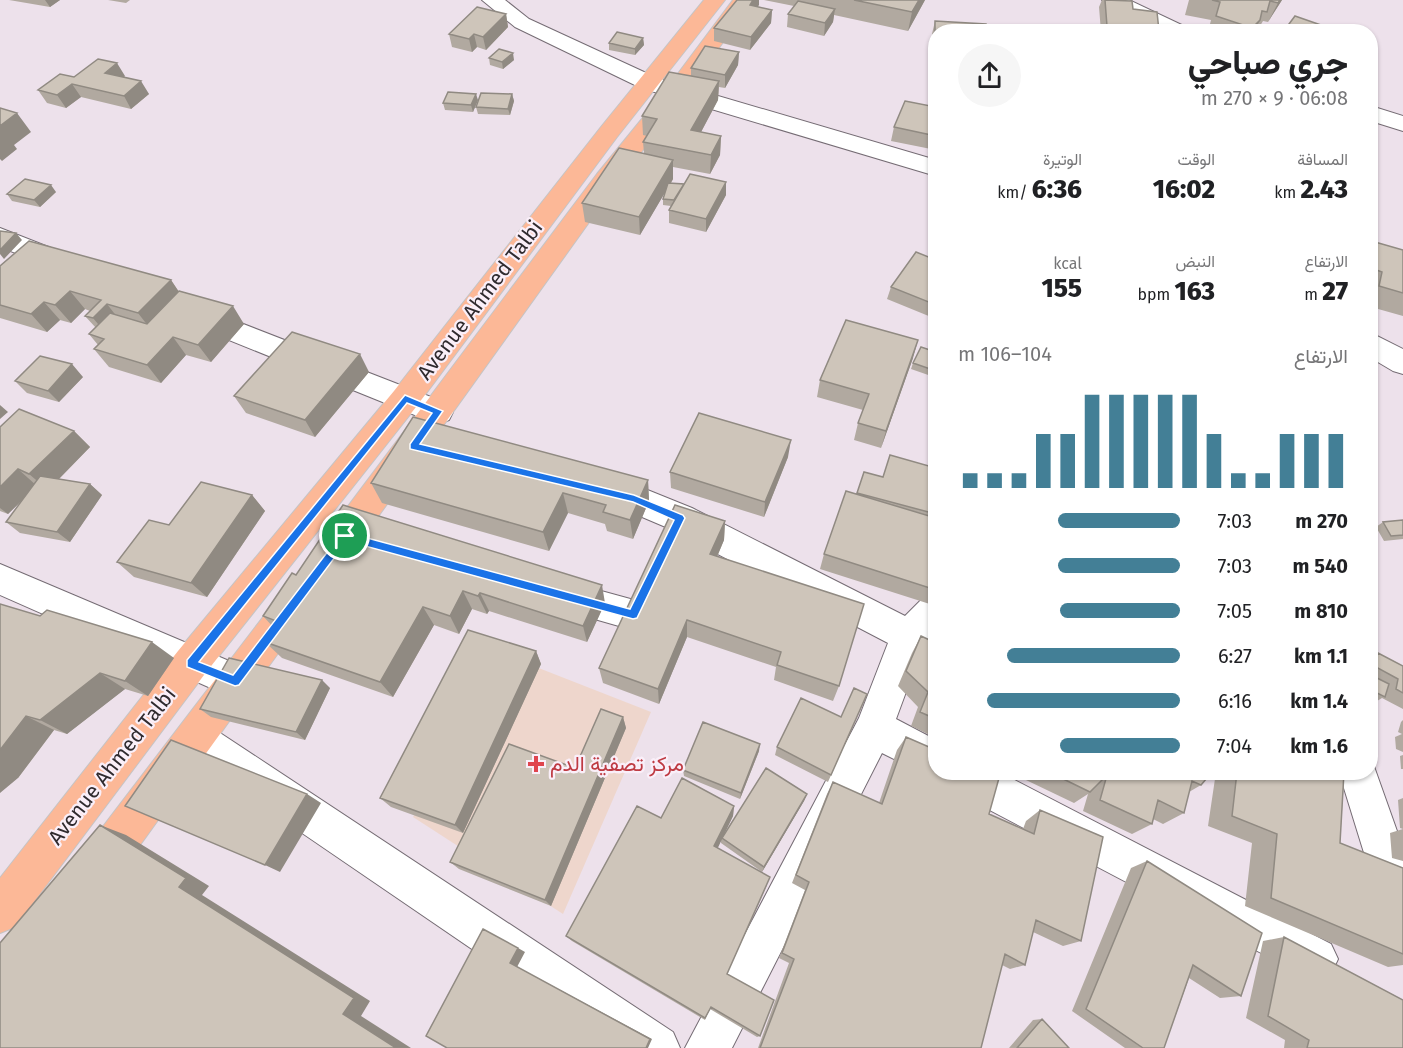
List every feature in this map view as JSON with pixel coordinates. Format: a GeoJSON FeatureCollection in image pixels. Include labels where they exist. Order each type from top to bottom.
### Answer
{"type":"FeatureCollection","features":[{"type":"Feature","properties":{"kind":"main road","name":"Avenue Ahmed Talbi"},"geometry":{"type":"LineString","coordinates":[[0,912],[191,663],[405,399],[609,132],[662,87],[715,0]]}},
{"type":"Feature","properties":{"kind":"main road"},"geometry":{"type":"LineString","coordinates":[[79,892],[136,847],[195,738],[235,681],[345,536],[427,450],[438,411],[606,180],[662,87],[743,0]]}},
{"type":"Feature","properties":{"kind":"street"},"geometry":{"type":"LineString","coordinates":[[492,0],[522,22],[662,87],[928,166]]}},
{"type":"Feature","properties":{"kind":"street"},"geometry":{"type":"LineString","coordinates":[[1112,0],[1164,24]]}},
{"type":"Feature","properties":{"kind":"street"},"geometry":{"type":"LineString","coordinates":[[1378,115],[1403,124]]}},
{"type":"Feature","properties":{"kind":"street"},"geometry":{"type":"LineString","coordinates":[[0,237],[88,272]]}},
{"type":"Feature","properties":{"kind":"street"},"geometry":{"type":"LineString","coordinates":[[175,307],[438,411]]}},
{"type":"Feature","properties":{"kind":"street"},"geometry":{"type":"LineString","coordinates":[[1378,348],[1403,363]]}},
{"type":"Feature","properties":{"kind":"street"},"geometry":{"type":"LineString","coordinates":[[579,485],[634,499],[680,518],[909,636]]}},
{"type":"Feature","properties":{"kind":"street"},"geometry":{"type":"LineString","coordinates":[[664,550],[680,518]]}},
{"type":"Feature","properties":{"kind":"street"},"geometry":{"type":"LineString","coordinates":[[345,536],[380,545]]}},
{"type":"Feature","properties":{"kind":"street"},"geometry":{"type":"LineString","coordinates":[[0,579],[235,681]]}},
{"type":"Feature","properties":{"kind":"street"},"geometry":{"type":"LineString","coordinates":[[529,586],[626,629],[649,582]]}},
{"type":"Feature","properties":{"kind":"street"},"geometry":{"type":"LineString","coordinates":[[708,1048],[874,728],[909,636],[928,616]]}},
{"type":"Feature","properties":{"kind":"street"},"geometry":{"type":"LineString","coordinates":[[874,728],[928,757]]}},
{"type":"Feature","properties":{"kind":"street"},"geometry":{"type":"LineString","coordinates":[[195,738],[657,1048]]}},
{"type":"Feature","properties":{"kind":"street"},"geometry":{"type":"LineString","coordinates":[[973,780],[1350,977]]}},
{"type":"Feature","properties":{"kind":"street"},"geometry":{"type":"LineString","coordinates":[[1361,780],[1403,911]]}},
{"type":"Feature","properties":{"kind":"shaded area","name":"مركز تصفية الدم"},"geometry":{"type":"Polygon","coordinates":[[[508,656],[651,712],[563,914],[413,817],[508,656]]]}},
{"type":"Feature","properties":{"kind":"building"},"geometry":{"type":"Polygon","coordinates":[[[737,0],[753,0],[750,5],[772,10],[751,37],[714,28],[737,0]]]}},
{"type":"Feature","properties":{"kind":"building"},"geometry":{"type":"Polygon","coordinates":[[[854,0],[919,0],[912,12],[854,0]]]}},
{"type":"Feature","properties":{"kind":"building"},"geometry":{"type":"Polygon","coordinates":[[[1105,0],[1132,1],[1133,9],[1157,12],[1158,24],[1107,24],[1105,0]]]}},
{"type":"Feature","properties":{"kind":"building"},"geometry":{"type":"Polygon","coordinates":[[[1212,0],[1280,0],[1278,3],[1270,1],[1267,12],[1262,11],[1260,20],[1256,24],[1240,24],[1216,16],[1220,2],[1212,0]]]}},
{"type":"Feature","properties":{"kind":"building"},"geometry":{"type":"Polygon","coordinates":[[[798,1],[835,9],[825,23],[788,14],[798,1]]]}},
{"type":"Feature","properties":{"kind":"building"},"geometry":{"type":"Polygon","coordinates":[[[477,7],[506,14],[483,37],[474,34],[469,39],[449,34],[477,7]]]}},
{"type":"Feature","properties":{"kind":"building"},"geometry":{"type":"Polygon","coordinates":[[[1295,16],[1318,24],[1289,24],[1295,16]]]}},
{"type":"Feature","properties":{"kind":"building"},"geometry":{"type":"Polygon","coordinates":[[[935,21],[986,24],[935,24],[935,21]]]}},
{"type":"Feature","properties":{"kind":"building"},"geometry":{"type":"Polygon","coordinates":[[[617,32],[643,38],[635,49],[609,43],[617,32]]]}},
{"type":"Feature","properties":{"kind":"building"},"geometry":{"type":"Polygon","coordinates":[[[705,46],[739,52],[725,75],[691,68],[705,46]]]}},
{"type":"Feature","properties":{"kind":"building"},"geometry":{"type":"Polygon","coordinates":[[[499,49],[513,53],[502,62],[489,58],[499,49]]]}},
{"type":"Feature","properties":{"kind":"building"},"geometry":{"type":"Polygon","coordinates":[[[98,59],[117,63],[105,73],[141,81],[124,96],[72,84],[57,95],[38,90],[60,74],[74,77],[98,59]]]}},
{"type":"Feature","properties":{"kind":"building"},"geometry":{"type":"Polygon","coordinates":[[[669,72],[719,81],[691,130],[721,136],[711,155],[643,142],[657,119],[642,116],[669,72]]]}},
{"type":"Feature","properties":{"kind":"building"},"geometry":{"type":"Polygon","coordinates":[[[448,92],[476,94],[471,105],[443,103],[448,92]]]}},
{"type":"Feature","properties":{"kind":"building"},"geometry":{"type":"Polygon","coordinates":[[[481,93],[512,94],[508,109],[476,107],[481,93]]]}},
{"type":"Feature","properties":{"kind":"building"},"geometry":{"type":"Polygon","coordinates":[[[905,101],[928,105],[928,134],[894,127],[905,101]]]}},
{"type":"Feature","properties":{"kind":"building"},"geometry":{"type":"Polygon","coordinates":[[[0,108],[17,113],[0,126],[0,108]]]}},
{"type":"Feature","properties":{"kind":"building"},"geometry":{"type":"Polygon","coordinates":[[[619,148],[673,160],[639,217],[582,203],[619,148]]]}},
{"type":"Feature","properties":{"kind":"building"},"geometry":{"type":"Polygon","coordinates":[[[690,174],[726,182],[706,219],[669,210],[690,174]]]}},
{"type":"Feature","properties":{"kind":"building"},"geometry":{"type":"Polygon","coordinates":[[[25,179],[51,185],[34,200],[7,194],[25,179]]]}},
{"type":"Feature","properties":{"kind":"building"},"geometry":{"type":"Polygon","coordinates":[[[668,183],[684,184],[674,200],[663,199],[668,183]]]}},
{"type":"Feature","properties":{"kind":"building"},"geometry":{"type":"Polygon","coordinates":[[[0,231],[16,233],[0,250],[0,231]]]}},
{"type":"Feature","properties":{"kind":"building"},"geometry":{"type":"Polygon","coordinates":[[[29,241],[171,280],[138,313],[107,304],[93,318],[85,316],[101,300],[70,291],[55,305],[44,302],[31,314],[0,305],[0,266],[29,241]]]}},
{"type":"Feature","properties":{"kind":"building"},"geometry":{"type":"Polygon","coordinates":[[[1378,243],[1403,250],[1403,293],[1379,286],[1382,272],[1378,271],[1378,243]]]}},
{"type":"Feature","properties":{"kind":"building"},"geometry":{"type":"Polygon","coordinates":[[[916,252],[928,257],[928,302],[891,287],[916,252]]]}},
{"type":"Feature","properties":{"kind":"building"},"geometry":{"type":"Polygon","coordinates":[[[179,291],[233,306],[198,345],[173,337],[147,365],[94,349],[104,339],[89,334],[110,313],[147,324],[179,291]]]}},
{"type":"Feature","properties":{"kind":"building"},"geometry":{"type":"Polygon","coordinates":[[[846,320],[918,340],[886,431],[858,423],[869,394],[820,380],[846,320]]]}},
{"type":"Feature","properties":{"kind":"building"},"geometry":{"type":"Polygon","coordinates":[[[292,332],[360,354],[305,420],[234,396],[292,332]]]}},
{"type":"Feature","properties":{"kind":"building"},"geometry":{"type":"Polygon","coordinates":[[[921,347],[928,349],[928,368],[913,363],[921,347]]]}},
{"type":"Feature","properties":{"kind":"building"},"geometry":{"type":"Polygon","coordinates":[[[40,356],[72,364],[48,391],[15,381],[40,356]]]}},
{"type":"Feature","properties":{"kind":"building"},"geometry":{"type":"Polygon","coordinates":[[[19,409],[74,431],[29,474],[18,469],[0,487],[0,427],[19,409]]]}},
{"type":"Feature","properties":{"kind":"building"},"geometry":{"type":"Polygon","coordinates":[[[699,413],[791,440],[765,502],[670,472],[699,413]]]}},
{"type":"Feature","properties":{"kind":"building"},"geometry":{"type":"Polygon","coordinates":[[[413,417],[648,480],[630,520],[603,512],[606,505],[563,493],[543,532],[371,483],[413,417]]]}},
{"type":"Feature","properties":{"kind":"building"},"geometry":{"type":"Polygon","coordinates":[[[890,455],[928,466],[928,512],[857,493],[864,472],[883,477],[890,455]]]}},
{"type":"Feature","properties":{"kind":"building"},"geometry":{"type":"Polygon","coordinates":[[[40,476],[90,484],[57,532],[6,522],[40,476]]]}},
{"type":"Feature","properties":{"kind":"building"},"geometry":{"type":"Polygon","coordinates":[[[201,482],[252,495],[191,583],[117,562],[149,520],[169,525],[201,482]]]}},
{"type":"Feature","properties":{"kind":"building"},"geometry":{"type":"Polygon","coordinates":[[[846,491],[928,516],[928,587],[824,554],[846,491]]]}},
{"type":"Feature","properties":{"kind":"building"},"geometry":{"type":"Polygon","coordinates":[[[343,505],[602,585],[583,626],[480,593],[478,596],[463,591],[450,616],[423,607],[380,682],[265,642],[279,622],[263,616],[292,573],[296,575],[343,505]]]}},
{"type":"Feature","properties":{"kind":"building"},"geometry":{"type":"Polygon","coordinates":[[[675,505],[725,521],[710,554],[864,604],[839,686],[777,665],[781,652],[687,620],[658,689],[599,668],[675,505]]]}},
{"type":"Feature","properties":{"kind":"building"},"geometry":{"type":"Polygon","coordinates":[[[1403,520],[1403,535],[1391,536],[1383,522],[1403,520]]]}},
{"type":"Feature","properties":{"kind":"building"},"geometry":{"type":"Polygon","coordinates":[[[0,604],[40,616],[47,610],[152,642],[125,681],[100,673],[40,720],[26,716],[0,750],[0,604]]]}},
{"type":"Feature","properties":{"kind":"building"},"geometry":{"type":"Polygon","coordinates":[[[468,630],[536,651],[455,825],[380,798],[468,630]]]}},
{"type":"Feature","properties":{"kind":"building"},"geometry":{"type":"Polygon","coordinates":[[[921,636],[928,639],[928,692],[906,671],[921,636]]]}},
{"type":"Feature","properties":{"kind":"building"},"geometry":{"type":"Polygon","coordinates":[[[1378,653],[1403,666],[1403,693],[1396,689],[1398,679],[1378,668],[1378,653]]]}},
{"type":"Feature","properties":{"kind":"building"},"geometry":{"type":"Polygon","coordinates":[[[229,658],[322,680],[296,732],[200,709],[229,658]]]}},
{"type":"Feature","properties":{"kind":"building"},"geometry":{"type":"Polygon","coordinates":[[[1378,678],[1389,684],[1385,697],[1378,694],[1378,678]]]}},
{"type":"Feature","properties":{"kind":"building"},"geometry":{"type":"Polygon","coordinates":[[[854,688],[867,694],[831,775],[777,747],[801,698],[841,717],[854,688]]]}},
{"type":"Feature","properties":{"kind":"building"},"geometry":{"type":"Polygon","coordinates":[[[928,692],[928,716],[920,712],[928,692]]]}},
{"type":"Feature","properties":{"kind":"building"},"geometry":{"type":"Polygon","coordinates":[[[601,709],[623,717],[545,900],[450,862],[509,744],[575,768],[601,709]]]}},
{"type":"Feature","properties":{"kind":"building"},"geometry":{"type":"Polygon","coordinates":[[[703,722],[760,744],[741,793],[683,770],[703,722]]]}},
{"type":"Feature","properties":{"kind":"building"},"geometry":{"type":"Polygon","coordinates":[[[906,737],[928,747],[928,780],[998,780],[989,814],[1034,834],[1040,810],[1103,837],[1081,941],[1036,920],[1025,965],[1005,954],[981,1048],[760,1048],[794,959],[782,953],[809,882],[796,875],[833,782],[882,804],[906,737]]]}},
{"type":"Feature","properties":{"kind":"building"},"geometry":{"type":"Polygon","coordinates":[[[171,740],[307,794],[265,865],[125,806],[171,740]]]}},
{"type":"Feature","properties":{"kind":"building"},"geometry":{"type":"Polygon","coordinates":[[[766,768],[807,794],[764,867],[722,838],[766,768]]]}},
{"type":"Feature","properties":{"kind":"building"},"geometry":{"type":"Polygon","coordinates":[[[682,778],[734,806],[714,846],[770,877],[727,974],[774,1000],[760,1036],[711,1007],[705,1018],[566,936],[637,806],[661,818],[682,778]]]}},
{"type":"Feature","properties":{"kind":"building"},"geometry":{"type":"Polygon","coordinates":[[[1065,780],[1102,780],[1090,792],[1065,780]]]}},
{"type":"Feature","properties":{"kind":"building"},"geometry":{"type":"Polygon","coordinates":[[[1106,780],[1205,780],[1201,785],[1192,781],[1184,813],[1158,800],[1152,824],[1100,800],[1106,780]]]}},
{"type":"Feature","properties":{"kind":"building"},"geometry":{"type":"Polygon","coordinates":[[[1236,780],[1344,780],[1340,843],[1403,868],[1403,954],[1271,898],[1277,834],[1232,816],[1236,780]]]}},
{"type":"Feature","properties":{"kind":"building"},"geometry":{"type":"Polygon","coordinates":[[[100,825],[186,878],[179,887],[354,998],[343,1014],[396,1048],[0,1048],[0,943],[100,825]]]}},
{"type":"Feature","properties":{"kind":"building"},"geometry":{"type":"Polygon","coordinates":[[[1147,861],[1262,933],[1241,996],[1193,965],[1164,1048],[1143,1048],[1086,1009],[1147,861]]]}},
{"type":"Feature","properties":{"kind":"building"},"geometry":{"type":"Polygon","coordinates":[[[483,929],[518,948],[510,963],[650,1039],[646,1048],[447,1048],[426,1036],[483,929]]]}},
{"type":"Feature","properties":{"kind":"building"},"geometry":{"type":"Polygon","coordinates":[[[1284,937],[1403,1000],[1403,1048],[1307,1048],[1309,1040],[1268,1016],[1284,937]]]}},
{"type":"Feature","properties":{"kind":"building"},"geometry":{"type":"Polygon","coordinates":[[[1042,1019],[1069,1048],[1017,1048],[1042,1019]]]}},
{"type":"Feature","properties":{"kind":"place","name":"مركز تصفية الدم"},"geometry":{"type":"Point","coordinates":[536,764]}},
{"type":"Feature","properties":{"kind":"route"},"geometry":{"type":"LineString","coordinates":[[405,399],[438,411],[413,446],[613,493],[680,518],[633,614],[345,536],[235,681],[191,663],[405,399]]}}]}
